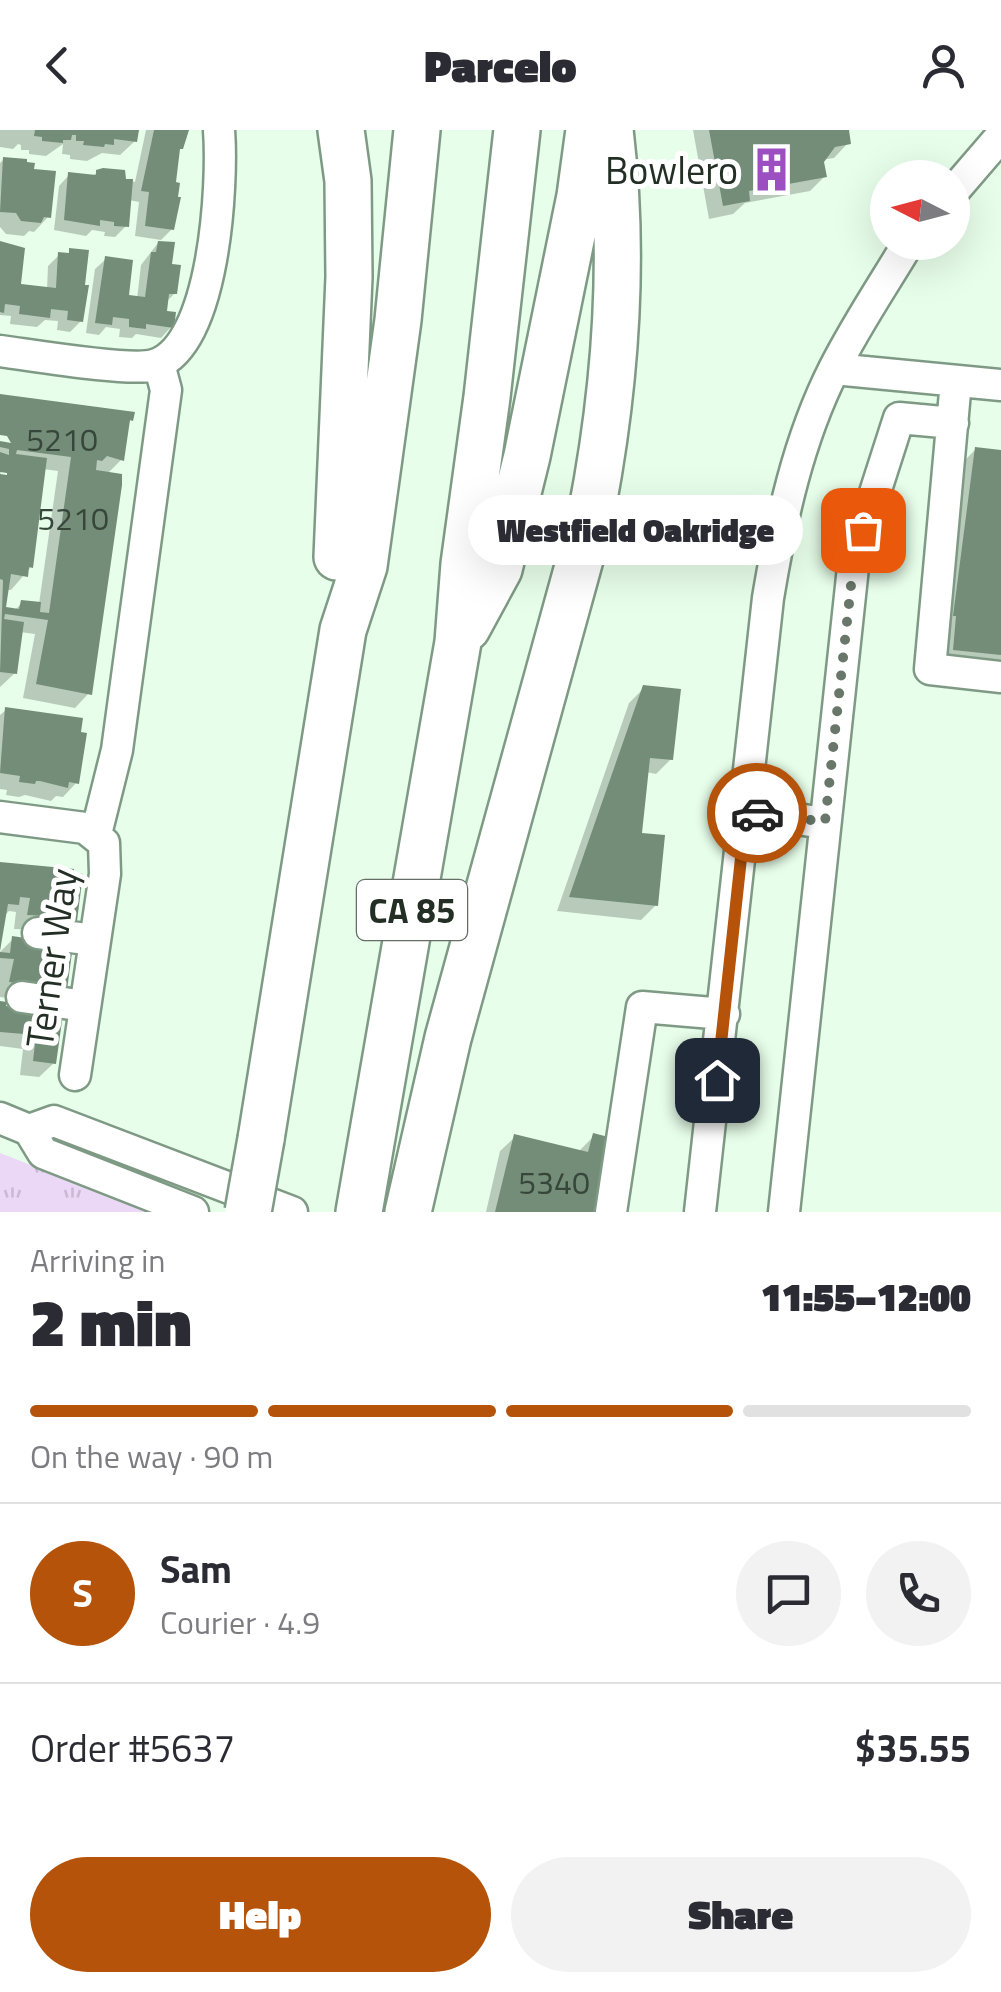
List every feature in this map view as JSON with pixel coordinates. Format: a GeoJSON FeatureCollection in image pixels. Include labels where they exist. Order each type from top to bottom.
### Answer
{"type":"FeatureCollection","features":[{"type":"Feature","properties":{"kind":"highway"},"geometry":{"type":"LineString","coordinates":[[341,130],[348,181],[349,258],[342,503],[336,573],[342,630]]}},
{"type":"Feature","properties":{"kind":"highway","name":"CA 85"},"geometry":{"type":"LineString","coordinates":[[248,1212],[342,630],[364,566],[398,320],[417,130]]}},
{"type":"Feature","properties":{"kind":"highway","name":"CA 85"},"geometry":{"type":"LineString","coordinates":[[362,1194],[458,642],[516,130]]}},
{"type":"Feature","properties":{"kind":"highway"},"geometry":{"type":"LineString","coordinates":[[458,642],[499,569],[527,456],[580,196],[589,130]]}},
{"type":"Feature","properties":{"kind":"highway"},"geometry":{"type":"LineString","coordinates":[[410,1203],[458,1000],[588,530],[609,409],[620,248],[610,130]]}},
{"type":"Feature","properties":{"kind":"street"},"geometry":{"type":"LineString","coordinates":[[0,352],[144,368],[172,356],[182,343],[206,280],[218,207],[220,130]]}},
{"type":"Feature","properties":{"kind":"street"},"geometry":{"type":"LineString","coordinates":[[970,172],[1001,136]]}},
{"type":"Feature","properties":{"kind":"street"},"geometry":{"type":"LineString","coordinates":[[700,1212],[768,598],[777,549],[806,436],[834,369],[898,260]]}},
{"type":"Feature","properties":{"kind":"street"},"geometry":{"type":"LineString","coordinates":[[96,834],[117,750],[166,390],[159,364]]}},
{"type":"Feature","properties":{"kind":"street"},"geometry":{"type":"LineString","coordinates":[[834,369],[1001,385]]}},
{"type":"Feature","properties":{"kind":"street"},"geometry":{"type":"LineString","coordinates":[[956,381],[930,669],[1001,677]]}},
{"type":"Feature","properties":{"kind":"street"},"geometry":{"type":"LineString","coordinates":[[784,1212],[854,558],[899,418],[953,423]]}},
{"type":"Feature","properties":{"kind":"street"},"geometry":{"type":"LineString","coordinates":[[714,536],[777,549]]}},
{"type":"Feature","properties":{"kind":"street"},"geometry":{"type":"LineString","coordinates":[[746,812],[825,822]]}},
{"type":"Feature","properties":{"kind":"street","name":"Terner Way"},"geometry":{"type":"LineString","coordinates":[[0,817],[86,828],[104,843],[107,857],[75,1074]]}},
{"type":"Feature","properties":{"kind":"street"},"geometry":{"type":"LineString","coordinates":[[38,933],[96,940]]}},
{"type":"Feature","properties":{"kind":"street"},"geometry":{"type":"LineString","coordinates":[[22,997],[85,1006]]}},
{"type":"Feature","properties":{"kind":"street"},"geometry":{"type":"LineString","coordinates":[[612,1212],[642,1007],[724,1014]]}},
{"type":"Feature","properties":{"kind":"street"},"geometry":{"type":"LineString","coordinates":[[0,1118],[29,1130],[43,1152],[193,1212]]}},
{"type":"Feature","properties":{"kind":"street"},"geometry":{"type":"LineString","coordinates":[[29,1130],[54,1121],[292,1212]]}},
{"type":"Feature","properties":{"kind":"green space"},"geometry":{"type":"Polygon","coordinates":[[[0,1153],[152,1212],[0,1212],[0,1153]]]}},
{"type":"Feature","properties":{"kind":"building"},"geometry":{"type":"Polygon","coordinates":[[[35,130],[139,130],[137,142],[114,139],[114,145],[104,147],[83,145],[84,141],[76,141],[76,135],[63,143],[42,141],[42,137],[34,136],[35,130]]]}},
{"type":"Feature","properties":{"kind":"building"},"geometry":{"type":"Polygon","coordinates":[[[154,130],[189,130],[180,149],[176,182],[180,183],[181,197],[174,230],[145,226],[149,192],[141,191],[154,130]]]}},
{"type":"Feature","properties":{"kind":"building","name":"Bowlero"},"geometry":{"type":"Polygon","coordinates":[[[709,130],[849,130],[851,144],[835,147],[824,162],[827,177],[749,191],[750,201],[723,206],[709,130]]]}},
{"type":"Feature","properties":{"kind":"building"},"geometry":{"type":"Polygon","coordinates":[[[3,157],[27,159],[35,163],[34,169],[56,171],[51,218],[44,217],[41,223],[21,221],[16,213],[0,212],[3,157]]]}},
{"type":"Feature","properties":{"kind":"building"},"geometry":{"type":"Polygon","coordinates":[[[96,170],[125,170],[126,179],[133,179],[129,227],[100,220],[100,226],[64,220],[68,172],[96,175],[96,170]]]}},
{"type":"Feature","properties":{"kind":"building"},"geometry":{"type":"Polygon","coordinates":[[[0,241],[25,248],[21,284],[56,288],[58,252],[69,253],[69,248],[89,250],[83,322],[67,320],[68,311],[51,309],[50,318],[19,314],[20,306],[5,304],[4,313],[0,312],[0,241]]]}},
{"type":"Feature","properties":{"kind":"building"},"geometry":{"type":"Polygon","coordinates":[[[158,241],[175,242],[172,264],[181,265],[177,294],[169,294],[167,311],[176,312],[174,328],[146,324],[146,329],[129,327],[129,319],[113,317],[112,325],[95,323],[105,256],[133,260],[129,295],[145,297],[151,252],[156,252],[158,241]]]}},
{"type":"Feature","properties":{"kind":"building"},"geometry":{"type":"Polygon","coordinates":[[[0,394],[135,412],[133,421],[130,420],[124,461],[107,456],[97,460],[96,470],[122,474],[122,485],[92,695],[36,684],[48,620],[5,614],[4,619],[24,622],[17,674],[0,672],[0,474],[7,473],[0,472],[0,452],[9,455],[9,449],[0,447],[0,441],[11,443],[7,436],[0,435],[0,394]],[[17,450],[16,454],[47,458],[33,568],[29,567],[28,577],[11,574],[6,607],[19,609],[21,600],[41,602],[40,612],[49,613],[71,457],[17,450]]]}},
{"type":"Feature","properties":{"kind":"building"},"geometry":{"type":"Polygon","coordinates":[[[975,447],[1001,450],[1001,655],[953,650],[953,616],[975,447]]]}},
{"type":"Feature","properties":{"kind":"building"},"geometry":{"type":"Polygon","coordinates":[[[643,685],[681,689],[673,760],[650,758],[642,833],[665,835],[658,906],[569,897],[643,685]]]}},
{"type":"Feature","properties":{"kind":"building"},"geometry":{"type":"Polygon","coordinates":[[[5,707],[83,718],[81,732],[87,733],[79,784],[69,782],[68,788],[40,781],[19,782],[20,776],[0,773],[5,707]]]}},
{"type":"Feature","properties":{"kind":"building"},"geometry":{"type":"Polygon","coordinates":[[[0,862],[74,869],[83,874],[77,921],[27,915],[30,898],[20,897],[19,905],[8,904],[0,951],[0,862]]]}},
{"type":"Feature","properties":{"kind":"building"},"geometry":{"type":"Polygon","coordinates":[[[12,936],[73,945],[67,990],[9,982],[14,959],[0,958],[0,952],[10,953],[12,936]]]}},
{"type":"Feature","properties":{"kind":"building"},"geometry":{"type":"Polygon","coordinates":[[[0,1001],[7,1002],[6,1006],[63,1014],[56,1064],[33,1061],[36,1035],[0,1032],[0,1001]]]}},
{"type":"Feature","properties":{"kind":"building"},"geometry":{"type":"Polygon","coordinates":[[[593,1133],[616,1139],[598,1212],[495,1212],[514,1134],[588,1152],[593,1133]]]}},
{"type":"Feature","properties":{"kind":"way so far"},"geometry":{"type":"LineString","coordinates":[[757,813],[825,822],[854,558],[863,530]]}},
{"type":"Feature","properties":{"kind":"place","name":"Bowlero"},"geometry":{"type":"Point","coordinates":[771,170]}},
{"type":"Feature","properties":{"kind":"place","name":"Westfield Oakridge"},"geometry":{"type":"Point","coordinates":[863,530]}},
{"type":"Feature","properties":{"kind":"route"},"geometry":{"type":"LineString","coordinates":[[717,1080],[746,812],[757,813]]}}]}
